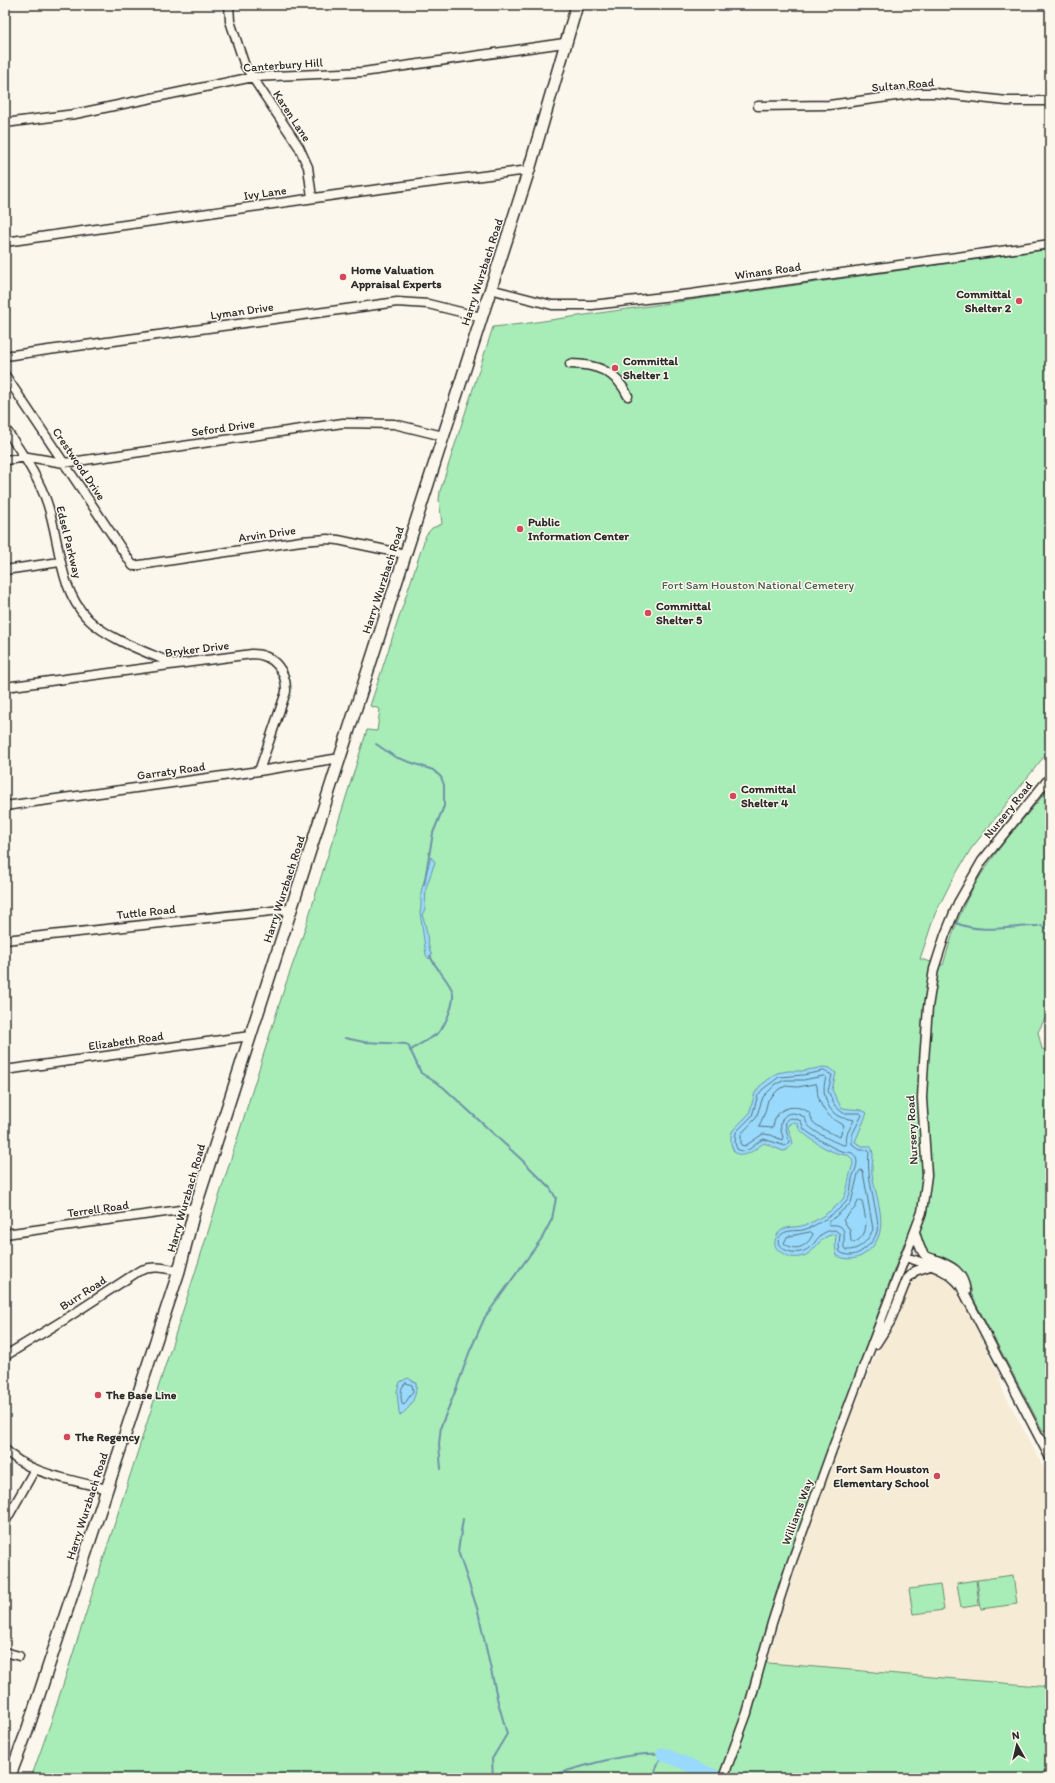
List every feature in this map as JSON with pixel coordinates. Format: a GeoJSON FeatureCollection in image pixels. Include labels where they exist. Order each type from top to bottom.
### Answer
{"type":"FeatureCollection","features":[{"type":"Feature","properties":{"kind":"main road","name":"Harry Wurzbach Road"},"geometry":{"type":"LineString","coordinates":[[9,1778],[32,1717],[179,1271],[195,1208],[290,909],[529,170],[564,44],[577,5]]}},
{"type":"Feature","properties":{"kind":"street","name":"Karen Lane"},"geometry":{"type":"LineString","coordinates":[[228,5],[230,21],[245,66],[301,152],[310,176],[312,198]]}},
{"type":"Feature","properties":{"kind":"street","name":"Canterbury Hill"},"geometry":{"type":"LineString","coordinates":[[5,123],[75,114],[253,77],[363,72],[564,44]]}},
{"type":"Feature","properties":{"kind":"street","name":"Sultan Road"},"geometry":{"type":"LineString","coordinates":[[758,106],[829,105],[918,93],[934,93],[1007,101],[1050,101]]}},
{"type":"Feature","properties":{"kind":"street","name":"Ivy Lane"},"geometry":{"type":"LineString","coordinates":[[5,242],[312,198],[529,170]]}},
{"type":"Feature","properties":{"kind":"street","name":"Winans Road"},"geometry":{"type":"LineString","coordinates":[[490,289],[552,305],[592,305],[714,291],[1050,244]]}},
{"type":"Feature","properties":{"kind":"street","name":"Lyman Drive"},"geometry":{"type":"LineString","coordinates":[[5,356],[397,302],[428,304],[481,317]]}},
{"type":"Feature","properties":{"kind":"street"},"geometry":{"type":"LineString","coordinates":[[570,364],[592,365],[604,370],[620,382],[628,396]]}},
{"type":"Feature","properties":{"kind":"street","name":"Crestwood Drive"},"geometry":{"type":"LineString","coordinates":[[5,374],[133,566]]}},
{"type":"Feature","properties":{"kind":"street","name":"Seford Drive"},"geometry":{"type":"LineString","coordinates":[[5,460],[24,458],[64,463],[343,423],[394,424],[443,436]]}},
{"type":"Feature","properties":{"kind":"street","name":"Edsel Parkway"},"geometry":{"type":"LineString","coordinates":[[5,428],[32,469],[46,498],[54,528],[60,562],[72,598],[88,619],[106,633],[172,664]]}},
{"type":"Feature","properties":{"kind":"street","name":"Arvin Drive"},"geometry":{"type":"LineString","coordinates":[[133,566],[301,541],[328,539],[405,554]]}},
{"type":"Feature","properties":{"kind":"street"},"geometry":{"type":"LineString","coordinates":[[5,570],[60,562]]}},
{"type":"Feature","properties":{"kind":"street","name":"Bryker Drive"},"geometry":{"type":"LineString","coordinates":[[5,687],[255,654],[265,656],[276,663],[284,674],[286,692],[259,771]]}},
{"type":"Feature","properties":{"kind":"street","name":"Garraty Road"},"geometry":{"type":"LineString","coordinates":[[5,806],[259,771],[340,758]]}},
{"type":"Feature","properties":{"kind":"street","name":"Nursery Road"},"geometry":{"type":"LineString","coordinates":[[906,1257],[922,1212],[926,1190],[922,1098],[928,1007],[936,963],[958,903],[982,861],[1050,777]]}},
{"type":"Feature","properties":{"kind":"street","name":"Tuttle Road"},"geometry":{"type":"LineString","coordinates":[[5,940],[290,909]]}},
{"type":"Feature","properties":{"kind":"street","name":"Elizabeth Road"},"geometry":{"type":"LineString","coordinates":[[5,1070],[250,1036]]}},
{"type":"Feature","properties":{"kind":"street","name":"Terrell Road"},"geometry":{"type":"LineString","coordinates":[[5,1234],[195,1208]]}},
{"type":"Feature","properties":{"kind":"street"},"geometry":{"type":"LineString","coordinates":[[915,1232],[925,1255],[952,1267],[962,1276],[968,1299]]}},
{"type":"Feature","properties":{"kind":"street"},"geometry":{"type":"LineString","coordinates":[[906,1257],[951,1275],[960,1285],[1050,1458]]}},
{"type":"Feature","properties":{"kind":"street","name":"Williams Way"},"geometry":{"type":"LineString","coordinates":[[723,1778],[749,1707],[772,1623],[790,1567],[906,1257]]}},
{"type":"Feature","properties":{"kind":"street"},"geometry":{"type":"LineString","coordinates":[[869,1354],[890,1322],[907,1279],[915,1271],[930,1266]]}},
{"type":"Feature","properties":{"kind":"street","name":"Burr Road"},"geometry":{"type":"LineString","coordinates":[[5,1356],[139,1271],[148,1267],[179,1271]]}},
{"type":"Feature","properties":{"kind":"street"},"geometry":{"type":"LineString","coordinates":[[5,1449],[20,1462],[35,1470],[106,1489]]}},
{"type":"Feature","properties":{"kind":"street"},"geometry":{"type":"LineString","coordinates":[[5,1522],[35,1470]]}},
{"type":"Feature","properties":{"kind":"street"},"geometry":{"type":"LineString","coordinates":[[5,1652],[19,1656]]}},
{"type":"Feature","properties":{"kind":"shaded area","name":"Fort Sam Houston Elementary School"},"geometry":{"type":"Polygon","coordinates":[[[929,1272],[939,1274],[954,1285],[999,1375],[1003,1391],[1050,1480],[1050,1687],[767,1663],[784,1605],[828,1471],[876,1355],[896,1317],[909,1284],[916,1276],[929,1272]]]}},
{"type":"Feature","properties":{"kind":"green space","name":"Fort Sam Houston National Cemetery"},"geometry":{"type":"Polygon","coordinates":[[[1050,249],[1050,749],[971,849],[951,882],[935,914],[920,959],[943,965],[959,916],[981,874],[999,848],[1050,787],[1050,1009],[1038,1032],[1042,1049],[1050,1051],[1050,1429],[1043,1431],[973,1298],[967,1281],[925,1249],[904,1243],[778,1586],[757,1662],[1050,1687],[1050,1778],[31,1778],[52,1719],[367,730],[377,731],[380,709],[370,706],[426,535],[432,528],[442,524],[439,500],[440,491],[493,327],[1050,249]]]}},
{"type":"Feature","properties":{"kind":"green space"},"geometry":{"type":"Polygon","coordinates":[[[1013,1575],[1017,1604],[981,1609],[977,1580],[1013,1575]]]}},
{"type":"Feature","properties":{"kind":"green space"},"geometry":{"type":"Polygon","coordinates":[[[976,1580],[979,1605],[961,1608],[957,1583],[976,1580]]]}},
{"type":"Feature","properties":{"kind":"green space"},"geometry":{"type":"Polygon","coordinates":[[[940,1585],[944,1610],[913,1614],[909,1589],[940,1585]]]}},
{"type":"Feature","properties":{"kind":"water"},"geometry":{"type":"Polygon","coordinates":[[[431,857],[435,862],[426,888],[425,909],[422,915],[432,956],[429,959],[426,955],[420,912],[421,892],[431,857]]]}},
{"type":"Feature","properties":{"kind":"water"},"geometry":{"type":"Polygon","coordinates":[[[824,1067],[830,1068],[836,1073],[832,1090],[841,1107],[861,1110],[867,1113],[855,1142],[862,1146],[870,1146],[873,1152],[872,1173],[881,1217],[881,1228],[878,1238],[872,1247],[860,1257],[854,1259],[847,1259],[837,1256],[835,1245],[836,1235],[834,1234],[819,1242],[810,1253],[800,1257],[791,1257],[784,1254],[775,1245],[778,1234],[784,1229],[805,1225],[815,1221],[831,1211],[840,1203],[845,1196],[853,1164],[852,1159],[848,1155],[828,1150],[799,1129],[798,1124],[794,1122],[789,1124],[788,1127],[793,1143],[787,1150],[783,1151],[764,1143],[750,1153],[742,1155],[734,1152],[731,1144],[731,1135],[733,1130],[749,1114],[755,1093],[760,1086],[777,1073],[824,1067]]]}},
{"type":"Feature","properties":{"kind":"water"},"geometry":{"type":"Polygon","coordinates":[[[408,1378],[416,1383],[416,1392],[410,1406],[400,1415],[397,1391],[400,1382],[408,1378]]]}},
{"type":"Feature","properties":{"kind":"waterway"},"geometry":{"type":"LineString","coordinates":[[376,744],[395,757],[433,770],[441,777],[444,785],[444,806],[433,833],[424,885]]}},
{"type":"Feature","properties":{"kind":"waterway"},"geometry":{"type":"LineString","coordinates":[[956,923],[986,929],[1038,926]]}},
{"type":"Feature","properties":{"kind":"waterway"},"geometry":{"type":"LineString","coordinates":[[1041,926],[1050,929]]}},
{"type":"Feature","properties":{"kind":"waterway"},"geometry":{"type":"LineString","coordinates":[[410,1051],[438,1033],[446,1021],[452,1003],[452,990],[430,956]]}},
{"type":"Feature","properties":{"kind":"waterway"},"geometry":{"type":"LineString","coordinates":[[345,1038],[364,1042],[406,1044],[409,1047],[421,1073],[443,1087],[523,1161],[550,1188],[556,1198],[552,1219],[542,1238],[485,1317],[469,1353],[441,1426],[439,1444],[441,1469]]}},
{"type":"Feature","properties":{"kind":"waterway"},"geometry":{"type":"LineString","coordinates":[[463,1519],[458,1551],[478,1611],[498,1702],[507,1734],[492,1759],[493,1778]]}},
{"type":"Feature","properties":{"kind":"waterway"},"geometry":{"type":"LineString","coordinates":[[542,1778],[617,1758],[633,1755],[663,1754],[653,1778]]}},
{"type":"Feature","properties":{"kind":"waterway"},"geometry":{"type":"LineString","coordinates":[[663,1754],[719,1778]]}},
{"type":"Feature","properties":{"kind":"place","name":"Home Valuation Appraisal Experts"},"geometry":{"type":"Point","coordinates":[343,277]}},
{"type":"Feature","properties":{"kind":"place","name":"Committal Shelter 2"},"geometry":{"type":"Point","coordinates":[1019,301]}},
{"type":"Feature","properties":{"kind":"place","name":"Committal Shelter 1"},"geometry":{"type":"Point","coordinates":[615,368]}},
{"type":"Feature","properties":{"kind":"place","name":"Public Information Center"},"geometry":{"type":"Point","coordinates":[520,529]}},
{"type":"Feature","properties":{"kind":"place","name":"Committal Shelter 5"},"geometry":{"type":"Point","coordinates":[648,613]}},
{"type":"Feature","properties":{"kind":"place","name":"Committal Shelter 4"},"geometry":{"type":"Point","coordinates":[733,796]}},
{"type":"Feature","properties":{"kind":"place","name":"The Base Line"},"geometry":{"type":"Point","coordinates":[98,1395]}},
{"type":"Feature","properties":{"kind":"place","name":"The Regency"},"geometry":{"type":"Point","coordinates":[67,1437]}},
{"type":"Feature","properties":{"kind":"place","name":"Fort Sam Houston Elementary School"},"geometry":{"type":"Point","coordinates":[937,1476]}}]}
